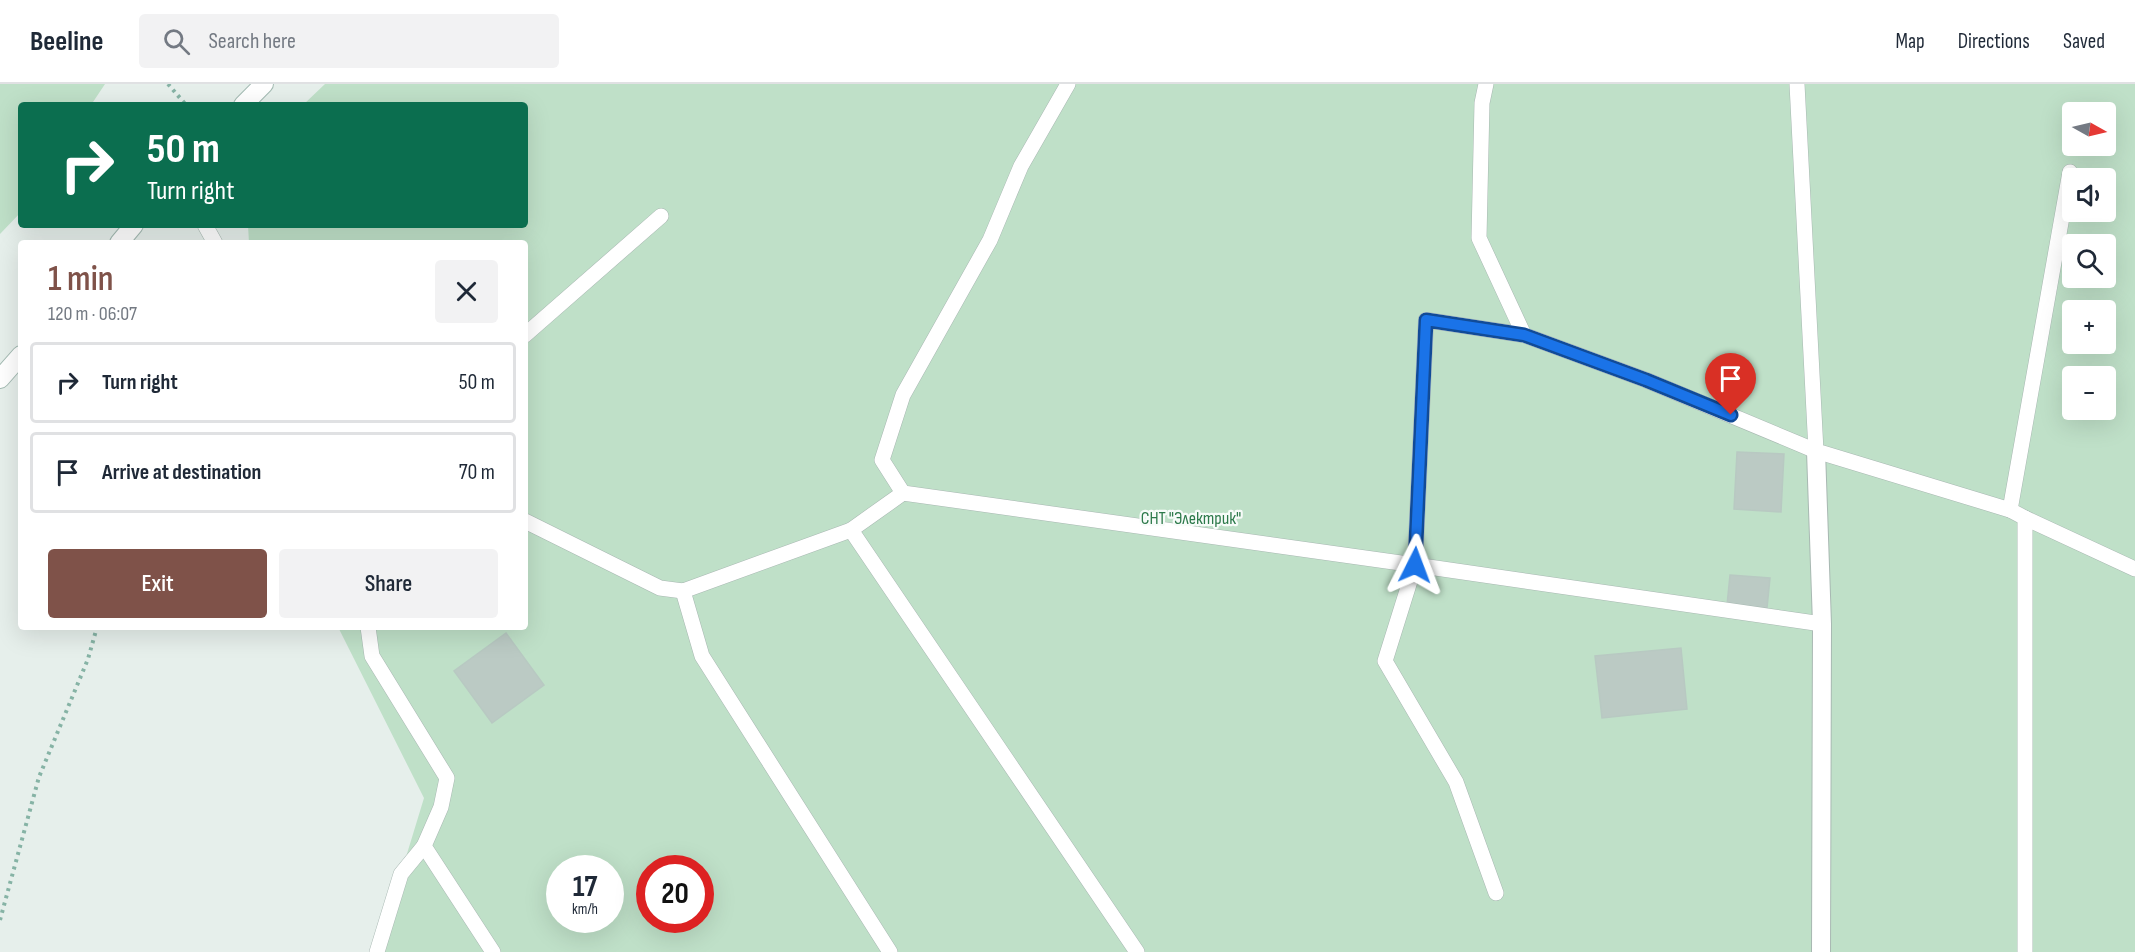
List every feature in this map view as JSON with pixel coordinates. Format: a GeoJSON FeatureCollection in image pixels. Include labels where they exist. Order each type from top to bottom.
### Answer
{"type":"FeatureCollection","features":[{"type":"Feature","properties":{"kind":"street"},"geometry":{"type":"LineString","coordinates":[[246,102],[264,84]]}},
{"type":"Feature","properties":{"kind":"street"},"geometry":{"type":"LineString","coordinates":[[122,240],[132,228]]}},
{"type":"Feature","properties":{"kind":"street"},"geometry":{"type":"LineString","coordinates":[[0,379],[18,358]]}},
{"type":"Feature","properties":{"kind":"street"},"geometry":{"type":"LineString","coordinates":[[1816,451],[1822,624],[1821,952]]}},
{"type":"Feature","properties":{"kind":"lane"},"geometry":{"type":"LineString","coordinates":[[903,493],[882,460],[903,395],[990,240],[1021,166],[1068,84]]}},
{"type":"Feature","properties":{"kind":"lane"},"geometry":{"type":"LineString","coordinates":[[1486,84],[1482,103],[1479,238],[1524,335]]}},
{"type":"Feature","properties":{"kind":"lane"},"geometry":{"type":"LineString","coordinates":[[1797,84],[1816,451]]}},
{"type":"Feature","properties":{"kind":"lane"},"geometry":{"type":"LineString","coordinates":[[528,332],[661,216]]}},
{"type":"Feature","properties":{"kind":"lane"},"geometry":{"type":"LineString","coordinates":[[2010,510],[2062,217]]}},
{"type":"Feature","properties":{"kind":"lane"},"geometry":{"type":"LineString","coordinates":[[1496,892],[1456,782],[1385,661],[1415,565],[1426,320],[1524,335],[1646,380],[1816,451],[2010,510],[2135,569]]}},
{"type":"Feature","properties":{"kind":"lane"},"geometry":{"type":"LineString","coordinates":[[528,522],[660,588],[684,591],[851,530],[903,493],[1822,624]]}},
{"type":"Feature","properties":{"kind":"lane"},"geometry":{"type":"LineString","coordinates":[[2025,518],[2025,952]]}},
{"type":"Feature","properties":{"kind":"lane"},"geometry":{"type":"LineString","coordinates":[[851,530],[1137,952]]}},
{"type":"Feature","properties":{"kind":"lane"},"geometry":{"type":"LineString","coordinates":[[684,591],[702,656],[890,952]]}},
{"type":"Feature","properties":{"kind":"lane"},"geometry":{"type":"LineString","coordinates":[[368,630],[372,656],[447,778],[441,807],[423,846],[400,874],[377,952]]}},
{"type":"Feature","properties":{"kind":"lane"},"geometry":{"type":"LineString","coordinates":[[423,846],[493,952]]}},
{"type":"Feature","properties":{"kind":"path"},"geometry":{"type":"LineString","coordinates":[[168,84],[183,102]]}},
{"type":"Feature","properties":{"kind":"path"},"geometry":{"type":"LineString","coordinates":[[0,920],[39,777],[88,659],[96,630]]}},
{"type":"Feature","properties":{"kind":"green space"},"geometry":{"type":"Polygon","coordinates":[[[0,84],[105,84],[93,102],[18,102],[18,215],[0,234],[0,84]]]}},
{"type":"Feature","properties":{"kind":"green space","name":"СНТ \"Электрик\""},"geometry":{"type":"Polygon","coordinates":[[[325,84],[2135,84],[2135,952],[377,952],[424,798],[340,630],[528,630],[528,240],[249,240],[248,228],[528,228],[528,102],[306,102],[325,84]]]}},
{"type":"Feature","properties":{"kind":"building"},"geometry":{"type":"Polygon","coordinates":[[[1737,452],[1784,454],[1781,512],[1734,509],[1737,452]]]}},
{"type":"Feature","properties":{"kind":"building"},"geometry":{"type":"Polygon","coordinates":[[[1730,575],[1770,578],[1767,608],[1727,605],[1730,575]]]}},
{"type":"Feature","properties":{"kind":"building"},"geometry":{"type":"Polygon","coordinates":[[[506,633],[544,685],[492,723],[454,671],[506,633]]]}},
{"type":"Feature","properties":{"kind":"building"},"geometry":{"type":"Polygon","coordinates":[[[1681,648],[1687,709],[1602,718],[1595,656],[1681,648]]]}},
{"type":"Feature","properties":{"kind":"route"},"geometry":{"type":"LineString","coordinates":[[1415,565],[1426,320],[1524,335],[1646,380],[1731,415]]}}]}
